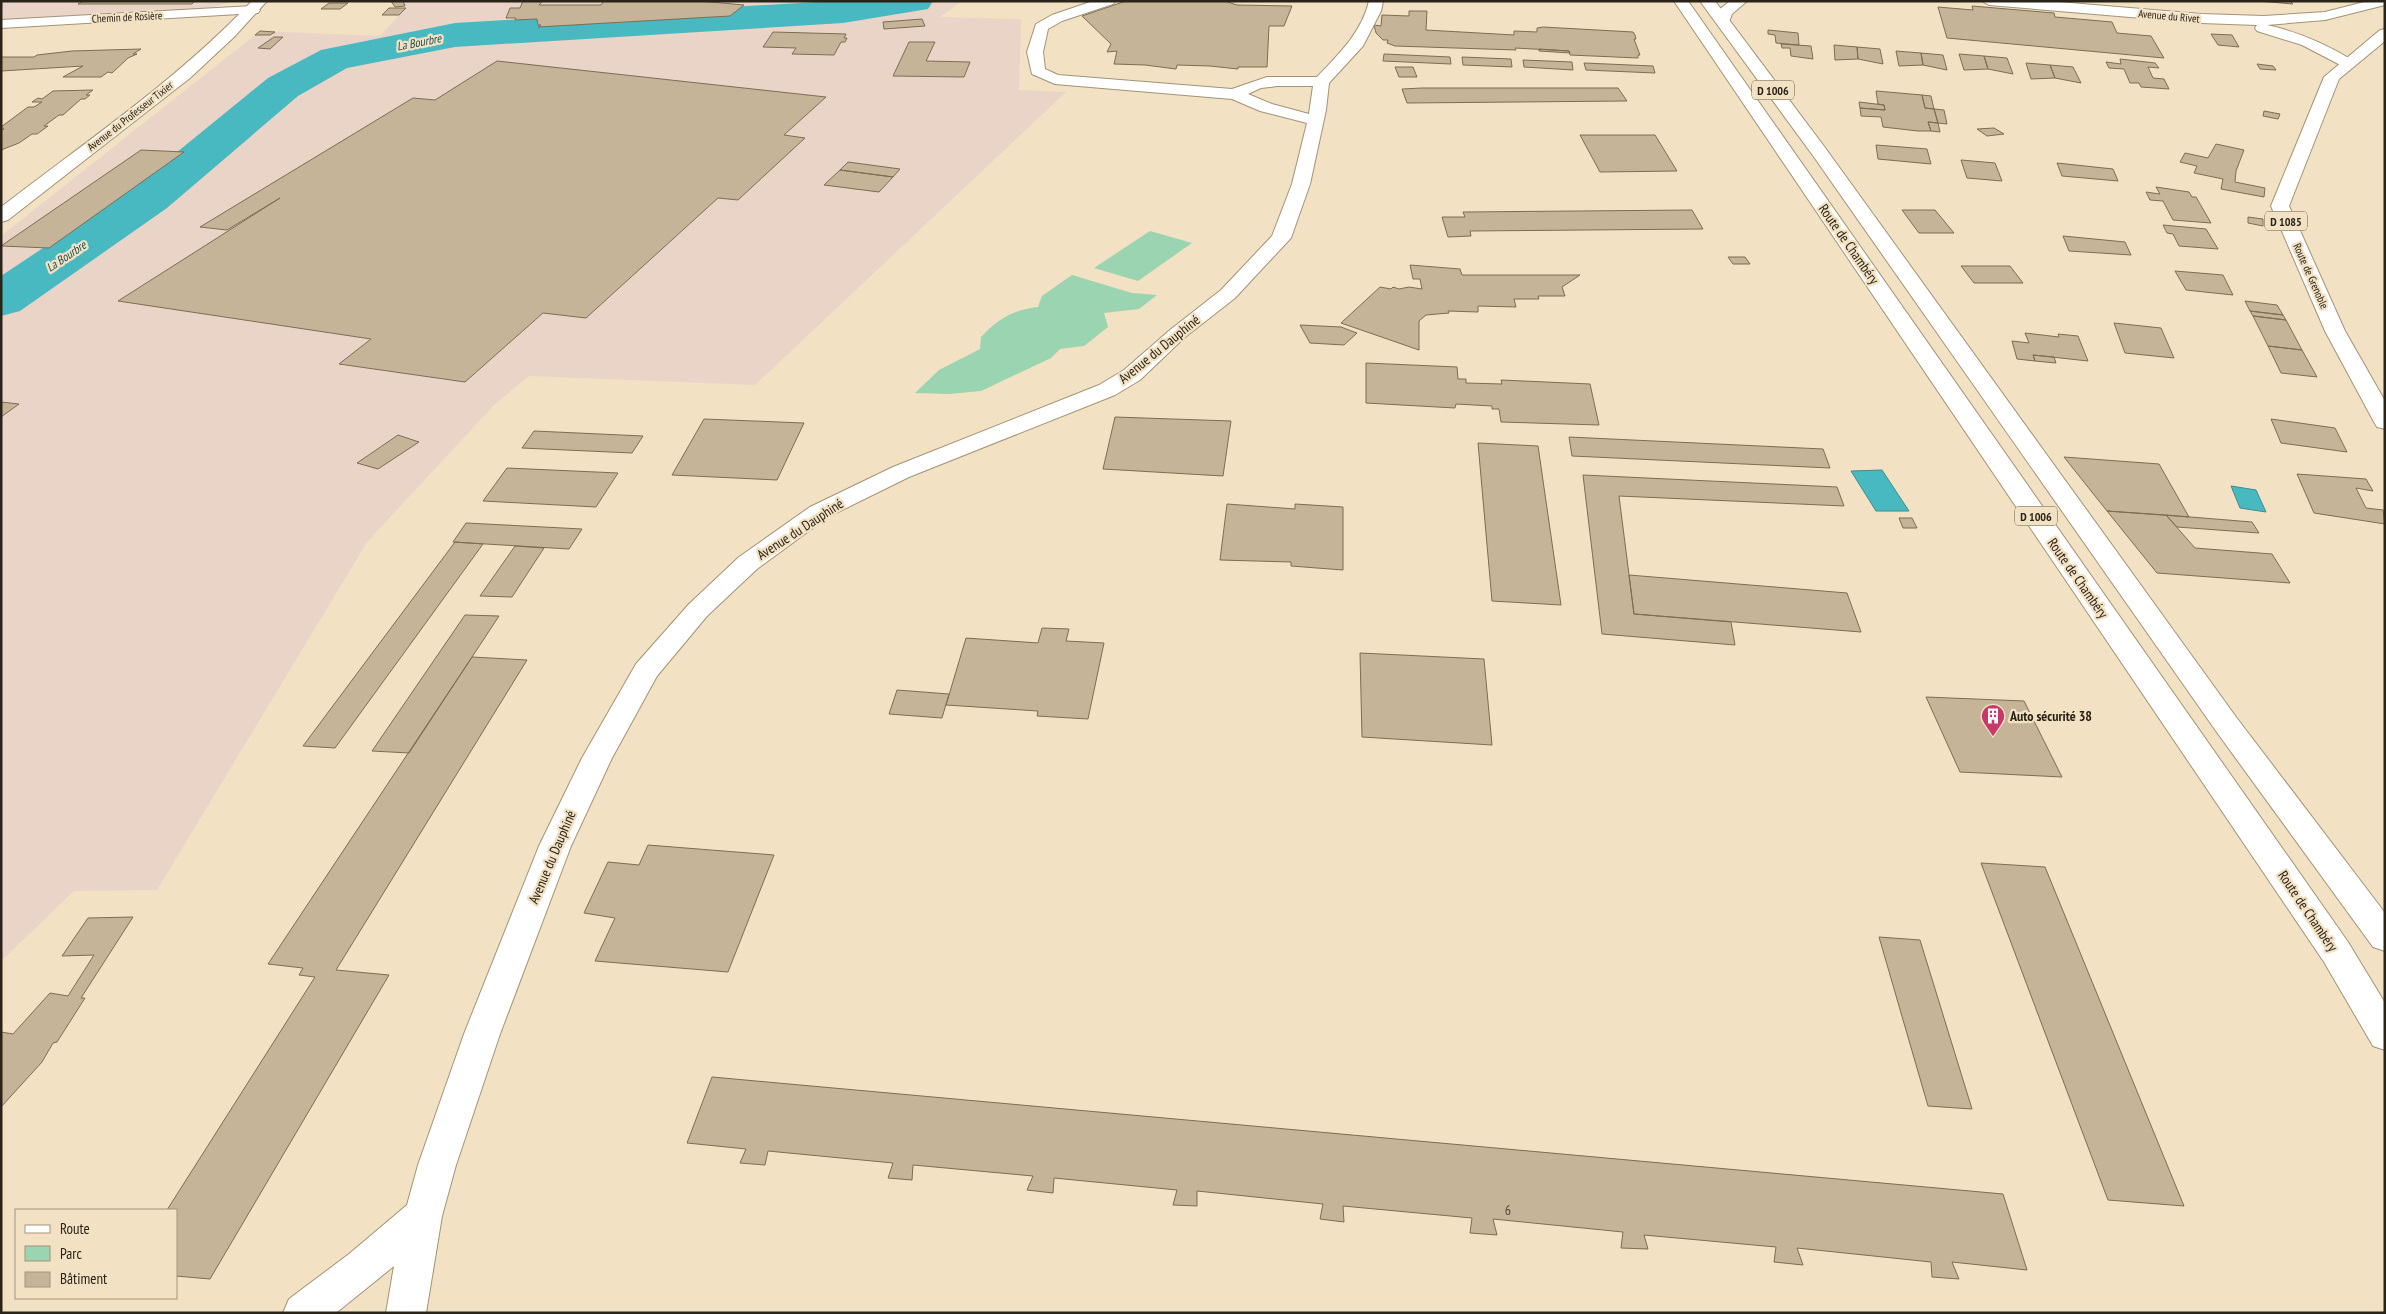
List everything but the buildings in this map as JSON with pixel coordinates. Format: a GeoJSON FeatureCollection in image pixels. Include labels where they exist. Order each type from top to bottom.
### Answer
{"type":"FeatureCollection","features":[{"type":"Feature","properties":{"kind":"main road"},"geometry":{"type":"LineString","coordinates":[[1108,1],[1057,18],[1041,27],[1035,52],[1038,71],[1055,80],[1235,94],[1266,108],[1315,120]]}},
{"type":"Feature","properties":{"kind":"main road"},"geometry":{"type":"LineString","coordinates":[[1235,94],[1250,85],[1266,81],[1321,82],[1355,46],[1374,11],[1376,1]]}},
{"type":"Feature","properties":{"kind":"main road","name":"Route de Chambéry"},"geometry":{"type":"LineString","coordinates":[[1681,1],[2336,952],[2385,1035]]}},
{"type":"Feature","properties":{"kind":"main road","name":"Route de Chambéry"},"geometry":{"type":"LineString","coordinates":[[1707,1],[1820,153],[2226,724],[2385,938]]}},
{"type":"Feature","properties":{"kind":"main road"},"geometry":{"type":"LineString","coordinates":[[1723,22],[1726,12],[1740,1]]}},
{"type":"Feature","properties":{"kind":"main road","name":"Avenue du Rivet"},"geometry":{"type":"LineString","coordinates":[[1990,1],[2090,5],[2229,20],[2294,35],[2322,47],[2348,64]]}},
{"type":"Feature","properties":{"kind":"main road","name":"Avenue du Rivet"},"geometry":{"type":"LineString","coordinates":[[2229,20],[2308,18],[2362,10],[2384,1]]}},
{"type":"Feature","properties":{"kind":"main road","name":"Chemin de Rosière"},"geometry":{"type":"LineString","coordinates":[[1,24],[257,6]]}},
{"type":"Feature","properties":{"kind":"main road","name":"Avenue du Professeur Tixier"},"geometry":{"type":"LineString","coordinates":[[1,216],[184,75],[257,6]]}},
{"type":"Feature","properties":{"kind":"main road","name":"Route de Grenoble"},"geometry":{"type":"LineString","coordinates":[[2385,33],[2332,78],[2280,206],[2335,331],[2385,422]]}},
{"type":"Feature","properties":{"kind":"main road","name":"Avenue du Dauphiné"},"geometry":{"type":"LineString","coordinates":[[406,1313],[423,1216],[437,1165],[482,1034],[555,846],[597,758],[646,670],[698,610],[748,562],[820,512],[901,472],[1107,390],[1132,374],[1176,334],[1228,294],[1281,238],[1301,184],[1321,82]]}},
{"type":"Feature","properties":{"kind":"main road"},"geometry":{"type":"LineString","coordinates":[[303,1313],[363,1268],[423,1216]]}},
{"type":"Feature","properties":{"kind":"shaded area"},"geometry":{"type":"Polygon","coordinates":[[[1,1],[234,1],[210,8],[1,21],[1,1]]]}},
{"type":"Feature","properties":{"kind":"shaded area"},"geometry":{"type":"Polygon","coordinates":[[[402,1],[962,1],[940,17],[1021,19],[1019,90],[1066,92],[755,385],[529,376],[495,404],[367,542],[157,890],[74,891],[1,961],[1,236],[260,31],[380,36],[406,8],[402,1]]]}},
{"type":"Feature","properties":{"kind":"green space"},"geometry":{"type":"Polygon","coordinates":[[[1150,231],[1192,243],[1138,281],[1094,268],[1150,231]]]}},
{"type":"Feature","properties":{"kind":"green space"},"geometry":{"type":"Polygon","coordinates":[[[1072,275],[1132,293],[1157,295],[1139,309],[1104,313],[1108,327],[1084,346],[1060,349],[1051,358],[981,391],[949,394],[915,393],[939,370],[980,349],[981,337],[993,325],[1013,313],[1038,307],[1042,296],[1072,275]]]}},
{"type":"Feature","properties":{"kind":"water"},"geometry":{"type":"Polygon","coordinates":[[[1882,470],[1909,511],[1876,511],[1851,471],[1882,470]]]}},
{"type":"Feature","properties":{"kind":"water"},"geometry":{"type":"Polygon","coordinates":[[[2231,486],[2256,490],[2266,512],[2240,508],[2231,486]]]}},
{"type":"Feature","properties":{"kind":"waterway","name":"La Bourbre"},"geometry":{"type":"LineString","coordinates":[[1,300],[150,198],[283,87],[335,58],[455,35],[843,12],[915,1]]}},
{"type":"Feature","properties":{"kind":"place","name":"Auto sécurité 38"},"geometry":{"type":"Point","coordinates":[1993,737]}}]}
